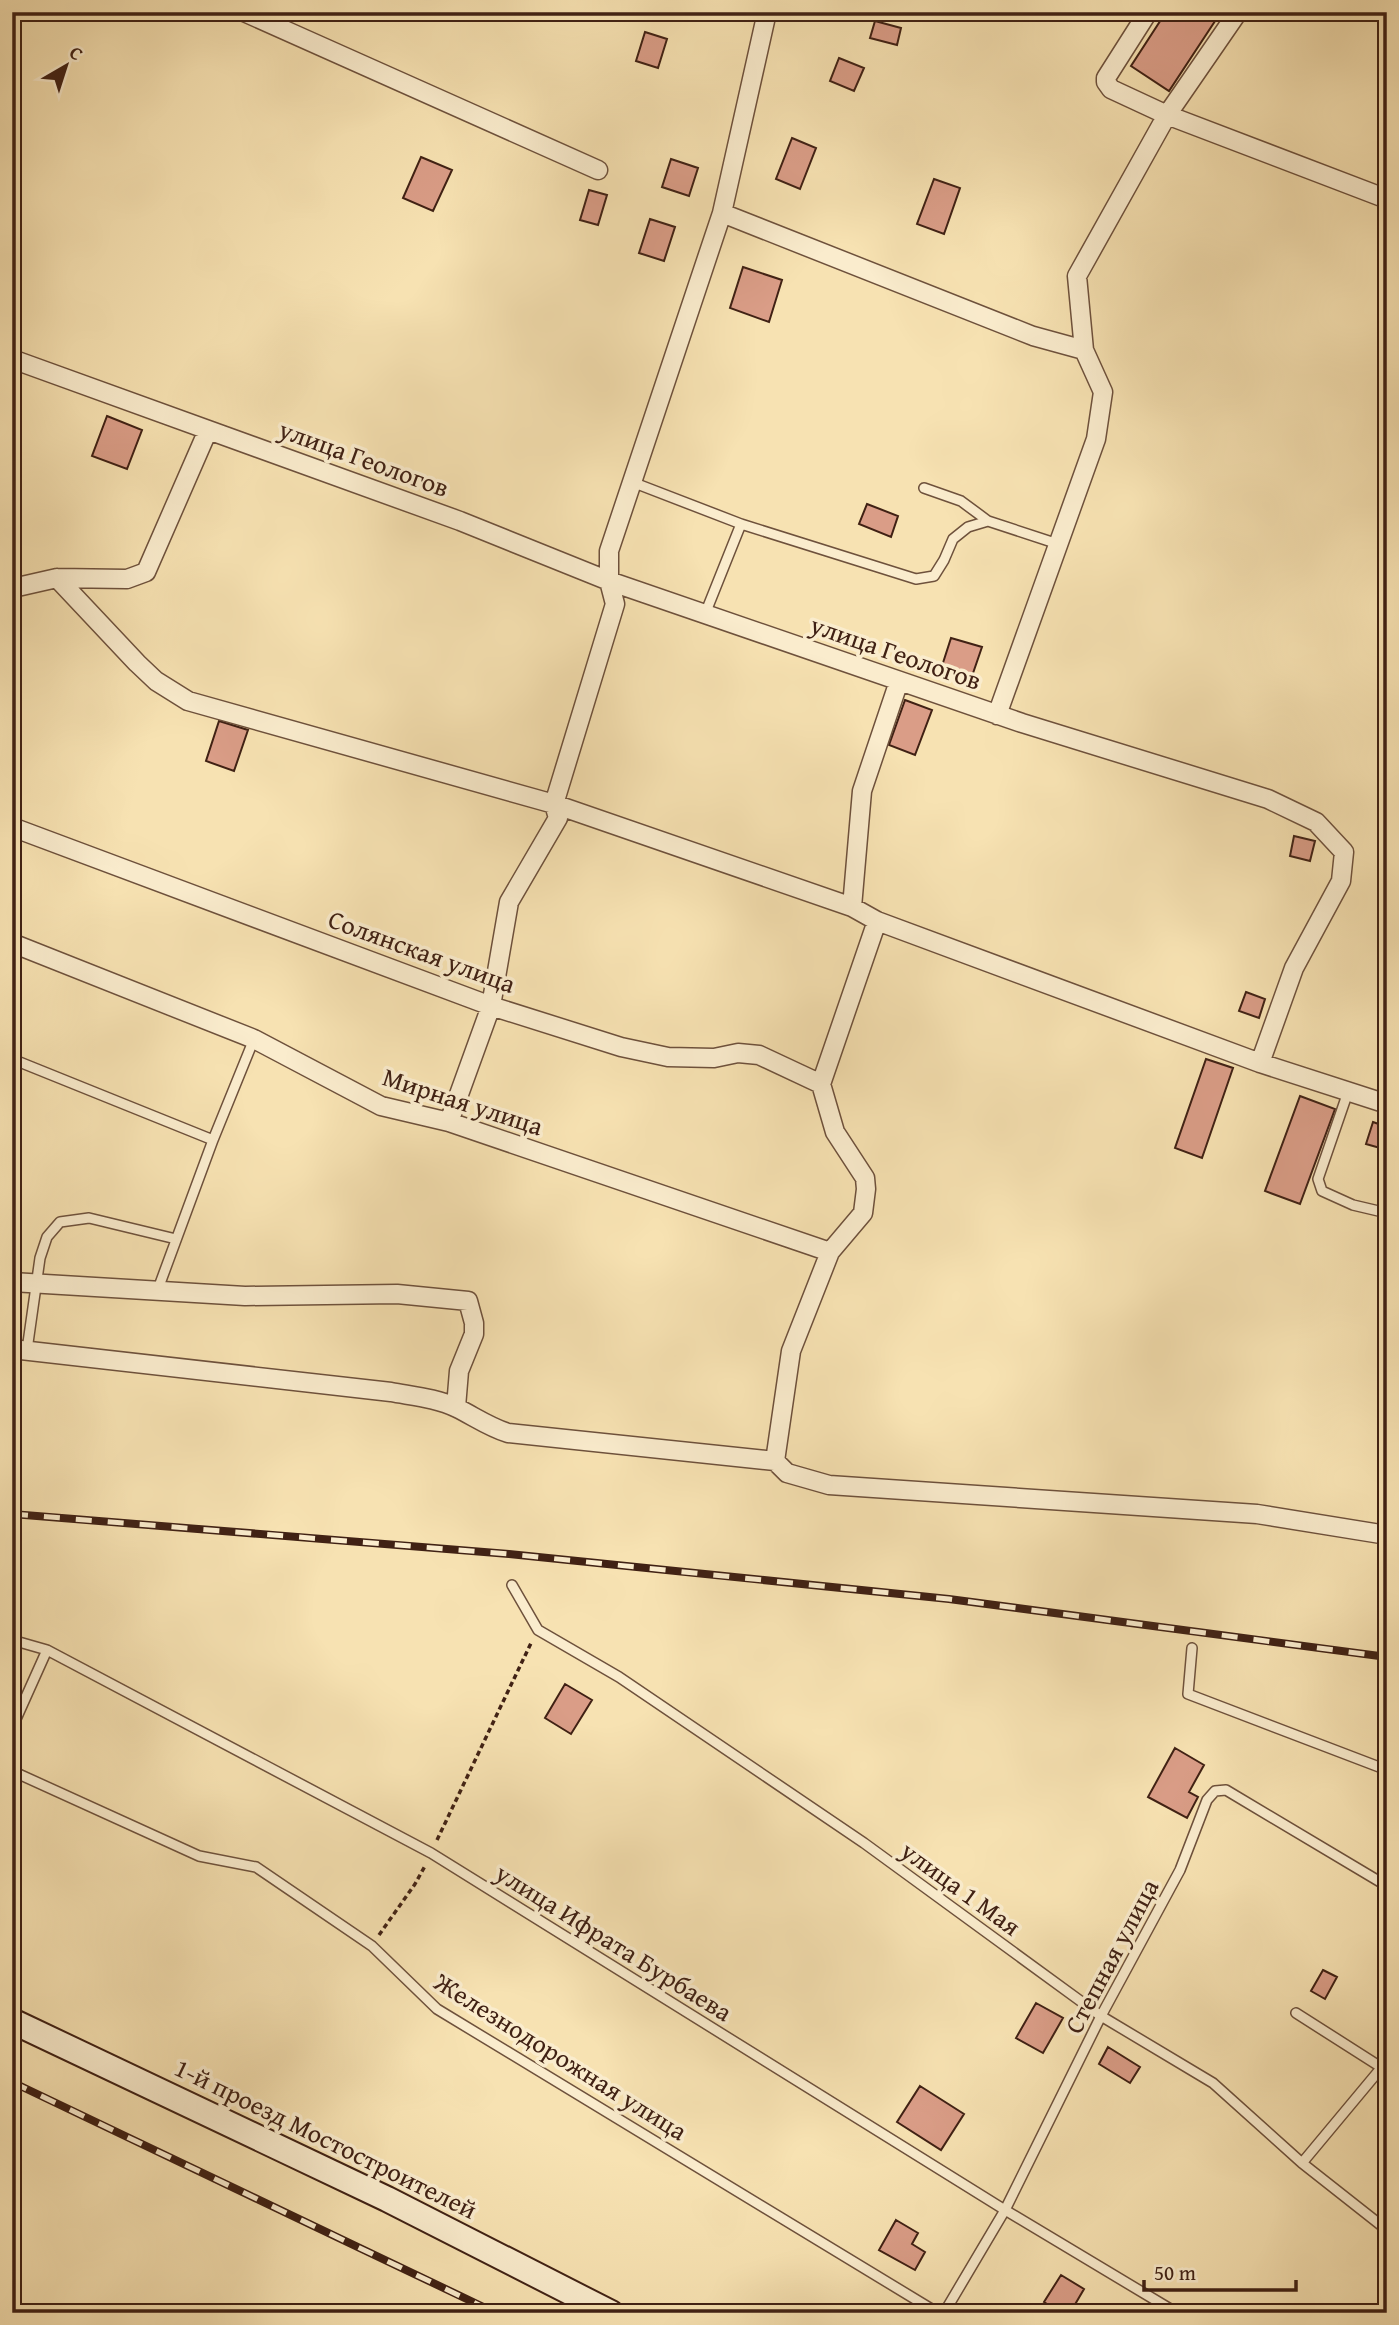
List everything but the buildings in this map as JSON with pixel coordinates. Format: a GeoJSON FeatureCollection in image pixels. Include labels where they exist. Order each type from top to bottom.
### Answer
{"type":"FeatureCollection","features":[{"type":"Feature","properties":{"kind":"street"},"geometry":{"type":"LineString","coordinates":[[244,12],[598,170]]}},
{"type":"Feature","properties":{"kind":"street"},"geometry":{"type":"LineString","coordinates":[[449,1122],[491,1006],[509,902],[558,818],[554,804],[615,604],[610,580],[609,551],[722,213],[767,12]]}},
{"type":"Feature","properties":{"kind":"street"},"geometry":{"type":"LineString","coordinates":[[1148,12],[1106,78],[1111,89],[1167,115],[1387,199]]}},
{"type":"Feature","properties":{"kind":"street"},"geometry":{"type":"LineString","coordinates":[[997,715],[1096,439],[1103,392],[1084,350],[1077,276],[1167,115],[1238,12]]}},
{"type":"Feature","properties":{"kind":"street"},"geometry":{"type":"LineString","coordinates":[[722,213],[1033,337],[1084,350]]}},
{"type":"Feature","properties":{"kind":"street","name":"улица Геологов"},"geometry":{"type":"LineString","coordinates":[[12,359],[460,521],[705,614],[997,715],[1268,799],[1316,822],[1344,852],[1341,881],[1293,968],[1260,1063]]}},
{"type":"Feature","properties":{"kind":"street"},"geometry":{"type":"LineString","coordinates":[[12,588],[57,578],[127,579],[146,572],[208,430]]}},
{"type":"Feature","properties":{"kind":"street"},"geometry":{"type":"LineString","coordinates":[[57,578],[136,663],[156,681],[188,701],[554,804],[852,907],[877,921],[1260,1063],[1387,1104]]}},
{"type":"Feature","properties":{"kind":"street"},"geometry":{"type":"LineString","coordinates":[[852,907],[862,791],[899,681]]}},
{"type":"Feature","properties":{"kind":"street","name":"Солянская улица"},"geometry":{"type":"LineString","coordinates":[[12,827],[491,1006],[621,1047],[668,1057],[759,1055],[821,1084]]}},
{"type":"Feature","properties":{"kind":"street"},"geometry":{"type":"LineString","coordinates":[[775,1461],[791,1351],[831,1252],[863,1213],[866,1189],[859,1167],[835,1132],[821,1084],[877,921]]}},
{"type":"Feature","properties":{"kind":"street","name":"Мирная улица"},"geometry":{"type":"LineString","coordinates":[[12,943],[254,1039],[381,1106],[449,1122],[831,1252]]}},
{"type":"Feature","properties":{"kind":"street"},"geometry":{"type":"LineString","coordinates":[[12,1282],[245,1296],[397,1294],[468,1301],[474,1334],[459,1371],[456,1407]]}},
{"type":"Feature","properties":{"kind":"street"},"geometry":{"type":"LineString","coordinates":[[20,1350],[391,1392],[456,1407],[491,1428],[508,1433],[775,1461],[786,1473],[829,1485],[1257,1514],[1387,1535]]}},
{"type":"Feature","properties":{"kind":"street","name":"1-й проезд Мостостроителей"},"geometry":{"type":"LineString","coordinates":[[12,2021],[387,2199],[611,2313]]}},
{"type":"Feature","properties":{"kind":"lane"},"geometry":{"type":"LineString","coordinates":[[632,482],[741,524],[916,579],[934,576],[953,539],[968,527],[988,521]]}},
{"type":"Feature","properties":{"kind":"lane"},"geometry":{"type":"LineString","coordinates":[[924,488],[961,501],[988,521],[1058,544]]}},
{"type":"Feature","properties":{"kind":"lane"},"geometry":{"type":"LineString","coordinates":[[705,614],[741,524]]}},
{"type":"Feature","properties":{"kind":"lane"},"geometry":{"type":"LineString","coordinates":[[158,1289],[254,1039]]}},
{"type":"Feature","properties":{"kind":"lane"},"geometry":{"type":"LineString","coordinates":[[12,1059],[213,1140]]}},
{"type":"Feature","properties":{"kind":"lane"},"geometry":{"type":"LineString","coordinates":[[1348,1092],[1318,1179],[1322,1191],[1353,1205],[1387,1213]]}},
{"type":"Feature","properties":{"kind":"lane"},"geometry":{"type":"LineString","coordinates":[[20,1350],[37,1283],[40,1258],[47,1237],[60,1222],[89,1218],[176,1239]]}},
{"type":"Feature","properties":{"kind":"lane","name":"улица 1 Мая"},"geometry":{"type":"LineString","coordinates":[[512,1585],[538,1630],[619,1677],[864,1843],[1101,2016],[1213,2083],[1301,2163],[1387,2230]]}},
{"type":"Feature","properties":{"kind":"lane","name":"улица Ифрата Бурбаева"},"geometry":{"type":"LineString","coordinates":[[12,1640],[47,1650],[431,1853],[1004,2210],[1177,2313]]}},
{"type":"Feature","properties":{"kind":"lane"},"geometry":{"type":"LineString","coordinates":[[1192,1648],[1188,1694],[1387,1770]]}},
{"type":"Feature","properties":{"kind":"lane"},"geometry":{"type":"LineString","coordinates":[[12,1728],[47,1650]]}},
{"type":"Feature","properties":{"kind":"lane","name":"Железнодорожная улица"},"geometry":{"type":"LineString","coordinates":[[12,1771],[199,1856],[256,1867],[372,1946],[437,2009],[938,2313]]}},
{"type":"Feature","properties":{"kind":"lane","name":"Степная улица"},"geometry":{"type":"LineString","coordinates":[[944,2313],[1004,2210],[1101,2016],[1180,1870],[1207,1800],[1215,1791],[1226,1790],[1387,1886]]}},
{"type":"Feature","properties":{"kind":"lane"},"geometry":{"type":"LineString","coordinates":[[1296,2013],[1385,2066],[1301,2163]]}},
{"type":"Feature","properties":{"kind":"path"},"geometry":{"type":"LineString","coordinates":[[372,1946],[415,1884],[538,1630]]}},
{"type":"Feature","properties":{"kind":"railway"},"geometry":{"type":"LineString","coordinates":[[12,1514],[509,1554],[949,1599],[1387,1657]]}},
{"type":"Feature","properties":{"kind":"railway"},"geometry":{"type":"LineString","coordinates":[[12,2082],[496,2313]]}}]}
